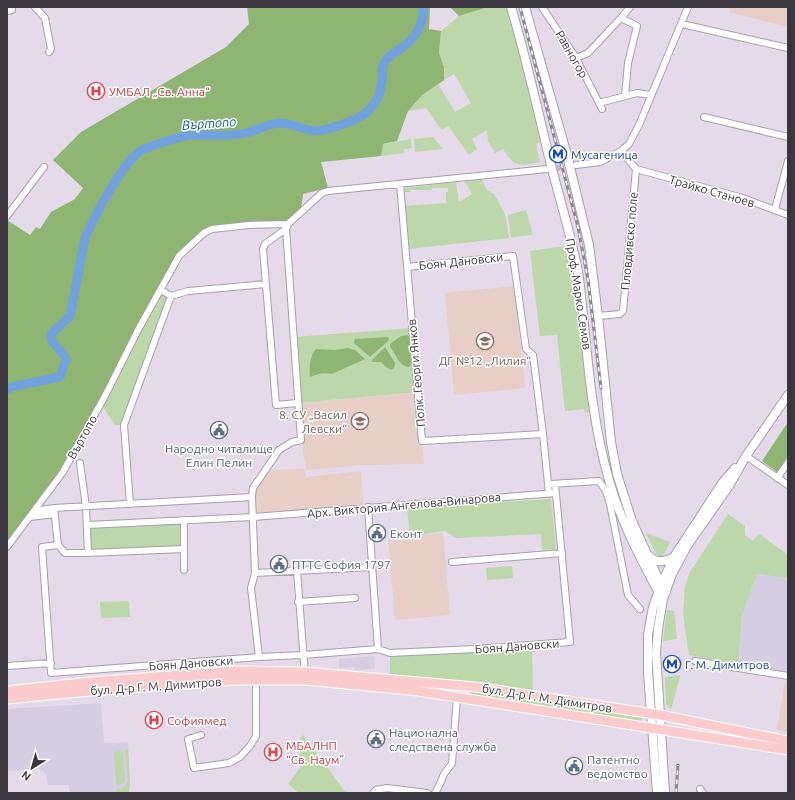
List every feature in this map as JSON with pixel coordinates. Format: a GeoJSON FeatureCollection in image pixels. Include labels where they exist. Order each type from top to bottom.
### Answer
{"type":"FeatureCollection","features":[{"type":"Feature","properties":{"kind":"main road","name":"Проф. Марко Семов"},"geometry":{"type":"LineString","coordinates":[[511,7],[521,39],[550,159],[575,253],[600,443],[616,504],[626,528],[662,592]]}},
{"type":"Feature","properties":{"kind":"main road","name":"Проф. Марко Семов"},"geometry":{"type":"LineString","coordinates":[[524,7],[567,155],[592,263],[611,442],[617,474],[632,522],[662,592]]}},
{"type":"Feature","properties":{"kind":"main road"},"geometry":{"type":"LineString","coordinates":[[662,592],[687,546],[729,486],[746,456],[788,395]]}},
{"type":"Feature","properties":{"kind":"main road"},"geometry":{"type":"LineString","coordinates":[[600,443],[611,442]]}},
{"type":"Feature","properties":{"kind":"main road"},"geometry":{"type":"LineString","coordinates":[[665,793],[655,714],[656,653],[662,592],[674,557],[722,482],[746,456]]}},
{"type":"Feature","properties":{"kind":"main road"},"geometry":{"type":"LineString","coordinates":[[647,554],[657,562],[666,561],[674,557]]}},
{"type":"Feature","properties":{"kind":"main road","name":"бул. Д-р Г. М. Димитров"},"geometry":{"type":"LineString","coordinates":[[7,691],[90,682],[235,672],[305,676],[476,687],[655,714],[788,741]]}},
{"type":"Feature","properties":{"kind":"main road","name":"бул. Д-р Г. М. Димитров"},"geometry":{"type":"LineString","coordinates":[[7,699],[121,688],[305,676],[457,697],[788,750]]}},
{"type":"Feature","properties":{"kind":"main road"},"geometry":{"type":"LineString","coordinates":[[657,729],[657,793]]}},
{"type":"Feature","properties":{"kind":"street"},"geometry":{"type":"LineString","coordinates":[[7,11],[12,10],[12,7]]}},
{"type":"Feature","properties":{"kind":"street"},"geometry":{"type":"LineString","coordinates":[[36,7],[45,18],[51,49],[49,52]]}},
{"type":"Feature","properties":{"kind":"street","name":"Равногор"},"geometry":{"type":"LineString","coordinates":[[542,7],[576,58],[600,106],[637,93],[651,95]]}},
{"type":"Feature","properties":{"kind":"street"},"geometry":{"type":"LineString","coordinates":[[576,58],[588,53],[630,7]]}},
{"type":"Feature","properties":{"kind":"street"},"geometry":{"type":"LineString","coordinates":[[576,165],[600,162],[621,151],[634,135],[688,7]]}},
{"type":"Feature","properties":{"kind":"street"},"geometry":{"type":"LineString","coordinates":[[621,18],[637,26],[628,63],[625,96]]}},
{"type":"Feature","properties":{"kind":"street"},"geometry":{"type":"LineString","coordinates":[[682,24],[788,48]]}},
{"type":"Feature","properties":{"kind":"street"},"geometry":{"type":"LineString","coordinates":[[704,117],[788,137]]}},
{"type":"Feature","properties":{"kind":"street"},"geometry":{"type":"LineString","coordinates":[[621,151],[636,169]]}},
{"type":"Feature","properties":{"kind":"street"},"geometry":{"type":"LineString","coordinates":[[775,209],[788,161]]}},
{"type":"Feature","properties":{"kind":"street"},"geometry":{"type":"LineString","coordinates":[[7,216],[13,206],[44,167]]}},
{"type":"Feature","properties":{"kind":"street"},"geometry":{"type":"LineString","coordinates":[[298,403],[276,405],[263,249],[265,244],[287,227],[322,194],[328,191],[546,169]]}},
{"type":"Feature","properties":{"kind":"street","name":"Пловдивско поле"},"geometry":{"type":"LineString","coordinates":[[598,316],[620,314],[623,311],[636,169]]}},
{"type":"Feature","properties":{"kind":"street","name":"Трайко Станоев"},"geometry":{"type":"LineString","coordinates":[[636,169],[743,198],[788,215]]}},
{"type":"Feature","properties":{"kind":"street","name":"Полк. Георги Янков"},"geometry":{"type":"LineString","coordinates":[[400,184],[422,441],[543,434]]}},
{"type":"Feature","properties":{"kind":"street"},"geometry":{"type":"LineString","coordinates":[[7,201],[13,206]]}},
{"type":"Feature","properties":{"kind":"street","name":"Въртопо"},"geometry":{"type":"LineString","coordinates":[[7,547],[63,472],[179,256],[204,232],[212,229],[249,225],[287,227]]}},
{"type":"Feature","properties":{"kind":"street"},"geometry":{"type":"LineString","coordinates":[[260,657],[251,588],[256,573],[252,497],[253,488],[279,450],[292,442],[301,440],[287,227]]}},
{"type":"Feature","properties":{"kind":"street","name":"Боян Дановски"},"geometry":{"type":"LineString","coordinates":[[407,267],[512,256],[526,349],[533,355],[549,494]]}},
{"type":"Feature","properties":{"kind":"street"},"geometry":{"type":"LineString","coordinates":[[161,290],[171,296],[188,291],[266,284]]}},
{"type":"Feature","properties":{"kind":"street"},"geometry":{"type":"LineString","coordinates":[[130,504],[124,425],[171,296]]}},
{"type":"Feature","properties":{"kind":"street"},"geometry":{"type":"LineString","coordinates":[[746,456],[788,485]]}},
{"type":"Feature","properties":{"kind":"street"},"geometry":{"type":"LineString","coordinates":[[80,463],[86,507],[88,553]]}},
{"type":"Feature","properties":{"kind":"street"},"geometry":{"type":"LineString","coordinates":[[777,478],[788,463]]}},
{"type":"Feature","properties":{"kind":"street"},"geometry":{"type":"LineString","coordinates":[[548,484],[599,481],[606,491],[610,504],[628,595],[640,609]]}},
{"type":"Feature","properties":{"kind":"street","name":"Боян Дановски"},"geometry":{"type":"LineString","coordinates":[[51,663],[52,673],[260,657],[303,656],[378,649],[390,653],[570,642],[555,484]]}},
{"type":"Feature","properties":{"kind":"street","name":"Арх. Виктория Ангелова-Винарова"},"geometry":{"type":"LineString","coordinates":[[87,525],[253,517],[556,493]]}},
{"type":"Feature","properties":{"kind":"street"},"geometry":{"type":"LineString","coordinates":[[30,517],[55,511],[86,507],[252,497]]}},
{"type":"Feature","properties":{"kind":"street"},"geometry":{"type":"LineString","coordinates":[[368,508],[378,649]]}},
{"type":"Feature","properties":{"kind":"street"},"geometry":{"type":"LineString","coordinates":[[34,511],[55,511]]}},
{"type":"Feature","properties":{"kind":"street"},"geometry":{"type":"LineString","coordinates":[[55,511],[58,545],[65,553],[184,549]]}},
{"type":"Feature","properties":{"kind":"street"},"geometry":{"type":"LineString","coordinates":[[184,520],[184,570]]}},
{"type":"Feature","properties":{"kind":"street"},"geometry":{"type":"LineString","coordinates":[[7,666],[51,663],[42,547],[58,545]]}},
{"type":"Feature","properties":{"kind":"street"},"geometry":{"type":"LineString","coordinates":[[452,562],[562,553]]}},
{"type":"Feature","properties":{"kind":"street"},"geometry":{"type":"LineString","coordinates":[[256,573],[372,567]]}},
{"type":"Feature","properties":{"kind":"street"},"geometry":{"type":"LineString","coordinates":[[297,571],[298,602],[305,676]]}},
{"type":"Feature","properties":{"kind":"street"},"geometry":{"type":"LineString","coordinates":[[298,602],[355,598]]}},
{"type":"Feature","properties":{"kind":"street"},"geometry":{"type":"LineString","coordinates":[[695,661],[788,676]]}},
{"type":"Feature","properties":{"kind":"street"},"geometry":{"type":"LineString","coordinates":[[201,735],[188,739],[194,768],[229,763],[240,757],[256,736],[256,680]]}},
{"type":"Feature","properties":{"kind":"street"},"geometry":{"type":"LineString","coordinates":[[435,793],[439,788],[445,772],[449,769],[452,763],[457,697]]}},
{"type":"Feature","properties":{"kind":"street"},"geometry":{"type":"LineString","coordinates":[[373,793],[376,790],[386,788],[427,793]]}},
{"type":"Feature","properties":{"kind":"shaded area"},"geometry":{"type":"Polygon","coordinates":[[[731,7],[788,7],[788,27],[729,12],[731,7]]]}},
{"type":"Feature","properties":{"kind":"shaded area","name":"ДГ №12 „Лилия“"},"geometry":{"type":"Polygon","coordinates":[[[515,286],[525,388],[454,395],[445,293],[515,286]]]}},
{"type":"Feature","properties":{"kind":"shaded area","name":"8. СУ „Васил Левски“"},"geometry":{"type":"Polygon","coordinates":[[[418,392],[424,464],[362,465],[306,470],[301,440],[298,403],[418,392]]]}},
{"type":"Feature","properties":{"kind":"shaded area"},"geometry":{"type":"Polygon","coordinates":[[[304,469],[306,477],[361,471],[363,505],[256,514],[255,493],[268,470],[304,469]]]}},
{"type":"Feature","properties":{"kind":"shaded area"},"geometry":{"type":"Polygon","coordinates":[[[443,533],[450,615],[395,620],[388,538],[443,533]]]}},
{"type":"Feature","properties":{"kind":"shaded area"},"geometry":{"type":"Polygon","coordinates":[[[757,574],[788,578],[788,672],[738,664],[742,615],[757,574]]]}},
{"type":"Feature","properties":{"kind":"shaded area"},"geometry":{"type":"Polygon","coordinates":[[[374,656],[375,668],[355,670],[355,667],[339,668],[339,659],[374,656]]]}},
{"type":"Feature","properties":{"kind":"shaded area"},"geometry":{"type":"Polygon","coordinates":[[[785,680],[788,680],[788,732],[777,730],[785,680]]]}},
{"type":"Feature","properties":{"kind":"shaded area"},"geometry":{"type":"Polygon","coordinates":[[[101,703],[104,743],[128,742],[130,786],[128,793],[70,793],[69,785],[48,785],[46,775],[39,769],[7,771],[7,709],[101,703]]]}},
{"type":"Feature","properties":{"kind":"green space"},"geometry":{"type":"Polygon","coordinates":[[[247,7],[430,7],[429,29],[441,31],[439,53],[444,67],[444,80],[422,95],[408,111],[397,141],[383,144],[381,156],[321,162],[328,188],[303,194],[301,208],[294,217],[284,222],[204,232],[179,256],[63,472],[7,547],[7,220],[30,235],[36,227],[40,229],[51,212],[75,199],[83,188],[53,160],[81,132],[226,47],[249,24],[247,7]]]}},
{"type":"Feature","properties":{"kind":"green space"},"geometry":{"type":"Polygon","coordinates":[[[450,7],[488,7],[459,16],[450,7]]]}},
{"type":"Feature","properties":{"kind":"green space"},"geometry":{"type":"Polygon","coordinates":[[[488,7],[507,7],[523,65],[540,142],[536,144],[540,162],[522,165],[514,163],[503,149],[495,153],[488,141],[487,130],[472,139],[477,149],[469,155],[448,126],[442,130],[426,108],[408,111],[422,95],[438,84],[455,112],[471,103],[454,74],[444,80],[444,67],[439,53],[441,31],[459,16],[488,7]]]}},
{"type":"Feature","properties":{"kind":"green space"},"geometry":{"type":"Polygon","coordinates":[[[433,137],[443,149],[415,152],[414,139],[433,137]]]}},
{"type":"Feature","properties":{"kind":"green space"},"geometry":{"type":"Polygon","coordinates":[[[411,139],[412,148],[404,149],[405,153],[381,156],[383,144],[411,139]]]}},
{"type":"Feature","properties":{"kind":"green space"},"geometry":{"type":"Polygon","coordinates":[[[482,180],[487,190],[494,194],[505,214],[509,238],[408,249],[405,206],[446,203],[446,192],[448,192],[448,188],[432,188],[432,190],[411,190],[411,192],[405,192],[405,188],[456,182],[459,202],[472,194],[464,181],[482,180]]]}},
{"type":"Feature","properties":{"kind":"green space"},"geometry":{"type":"Polygon","coordinates":[[[526,210],[533,235],[511,237],[508,215],[526,210]]]}},
{"type":"Feature","properties":{"kind":"green space"},"geometry":{"type":"Polygon","coordinates":[[[565,246],[572,278],[590,412],[585,413],[584,409],[565,411],[557,335],[540,336],[530,251],[565,246]]]}},
{"type":"Feature","properties":{"kind":"green space"},"geometry":{"type":"Polygon","coordinates":[[[161,290],[171,296],[124,425],[115,425],[101,404],[161,290]]]}},
{"type":"Feature","properties":{"kind":"green space"},"geometry":{"type":"Polygon","coordinates":[[[412,328],[418,392],[298,403],[294,337],[412,328]]]}},
{"type":"Feature","properties":{"kind":"green space"},"geometry":{"type":"Polygon","coordinates":[[[408,335],[411,345],[411,364],[409,367],[400,362],[390,347],[390,344],[401,336],[408,335]]]}},
{"type":"Feature","properties":{"kind":"green space"},"geometry":{"type":"Polygon","coordinates":[[[388,337],[389,340],[370,357],[354,343],[355,339],[388,337]]]}},
{"type":"Feature","properties":{"kind":"green space"},"geometry":{"type":"Polygon","coordinates":[[[385,347],[395,363],[394,368],[391,370],[381,362],[372,362],[372,360],[385,347]]]}},
{"type":"Feature","properties":{"kind":"green space"},"geometry":{"type":"Polygon","coordinates":[[[348,348],[355,350],[365,359],[332,374],[326,373],[310,377],[311,358],[316,349],[335,350],[348,348]]]}},
{"type":"Feature","properties":{"kind":"green space"},"geometry":{"type":"Polygon","coordinates":[[[788,422],[788,456],[777,472],[762,461],[788,422]]]}},
{"type":"Feature","properties":{"kind":"green space"},"geometry":{"type":"Polygon","coordinates":[[[551,499],[556,549],[542,550],[541,534],[456,538],[445,531],[410,536],[407,508],[551,499]]]}},
{"type":"Feature","properties":{"kind":"green space"},"geometry":{"type":"Polygon","coordinates":[[[728,514],[745,526],[745,535],[753,541],[759,534],[788,555],[788,578],[757,574],[742,615],[738,664],[689,655],[683,614],[685,586],[690,572],[728,514]]]}},
{"type":"Feature","properties":{"kind":"green space"},"geometry":{"type":"Polygon","coordinates":[[[184,520],[184,549],[88,553],[87,525],[184,520]]]}},
{"type":"Feature","properties":{"kind":"green space"},"geometry":{"type":"Polygon","coordinates":[[[646,533],[670,542],[662,556],[660,557],[656,554],[646,533]]]}},
{"type":"Feature","properties":{"kind":"green space"},"geometry":{"type":"Polygon","coordinates":[[[512,566],[513,578],[487,580],[486,568],[512,566]]]}},
{"type":"Feature","properties":{"kind":"green space"},"geometry":{"type":"Polygon","coordinates":[[[129,601],[130,617],[101,618],[100,602],[129,601]]]}},
{"type":"Feature","properties":{"kind":"green space"},"geometry":{"type":"Polygon","coordinates":[[[667,610],[674,611],[677,639],[663,641],[667,610]]]}},
{"type":"Feature","properties":{"kind":"green space"},"geometry":{"type":"Polygon","coordinates":[[[532,645],[533,691],[469,681],[390,676],[390,653],[532,645]]]}},
{"type":"Feature","properties":{"kind":"green space"},"geometry":{"type":"Polygon","coordinates":[[[680,675],[671,709],[666,704],[665,677],[680,675]]]}},
{"type":"Feature","properties":{"kind":"green space"},"geometry":{"type":"Polygon","coordinates":[[[471,690],[641,716],[642,721],[470,698],[471,690]]]}},
{"type":"Feature","properties":{"kind":"green space"},"geometry":{"type":"Polygon","coordinates":[[[303,735],[346,793],[299,793],[288,784],[300,768],[300,739],[303,735]]]}},
{"type":"Feature","properties":{"kind":"green space"},"geometry":{"type":"Polygon","coordinates":[[[125,749],[128,749],[130,786],[128,793],[117,793],[117,789],[123,788],[128,781],[125,749]]]}},
{"type":"Feature","properties":{"kind":"green space"},"geometry":{"type":"Polygon","coordinates":[[[118,750],[123,754],[125,781],[116,786],[114,754],[118,750]]]}},
{"type":"Feature","properties":{"kind":"waterway","name":"Въртопо"},"geometry":{"type":"LineString","coordinates":[[7,389],[60,377],[66,358],[52,341],[51,334],[70,316],[85,238],[89,229],[118,177],[134,156],[142,150],[185,136],[238,134],[250,132],[271,124],[280,123],[320,131],[349,122],[362,116],[371,108],[379,94],[382,83],[382,69],[385,62],[392,54],[409,42],[420,26],[423,16],[423,7]]}},
{"type":"Feature","properties":{"kind":"tunnel"},"geometry":{"type":"LineString","coordinates":[[548,169],[572,166]]}},
{"type":"Feature","properties":{"kind":"railway"},"geometry":{"type":"LineString","coordinates":[[520,7],[578,227],[588,280],[601,388]]}},
{"type":"Feature","properties":{"kind":"railway"},"geometry":{"type":"LineString","coordinates":[[676,793],[678,765]]}},
{"type":"Feature","properties":{"kind":"place","name":"УМБАЛ „Св. Анна“"},"geometry":{"type":"Point","coordinates":[96,91]}},
{"type":"Feature","properties":{"kind":"place","name":"Мусагеница"},"geometry":{"type":"Point","coordinates":[558,154]}},
{"type":"Feature","properties":{"kind":"place","name":"ДГ №12 „Лилия“"},"geometry":{"type":"Point","coordinates":[485,341]}},
{"type":"Feature","properties":{"kind":"place","name":"8. СУ „Васил Левски“"},"geometry":{"type":"Point","coordinates":[360,421]}},
{"type":"Feature","properties":{"kind":"place","name":"Народно читалище Елин Пелин"},"geometry":{"type":"Point","coordinates":[219,430]}},
{"type":"Feature","properties":{"kind":"place","name":"Еконт"},"geometry":{"type":"Point","coordinates":[377,533]}},
{"type":"Feature","properties":{"kind":"place","name":"ПТТС София 1797"},"geometry":{"type":"Point","coordinates":[279,564]}},
{"type":"Feature","properties":{"kind":"place","name":"Г. М. Димитров"},"geometry":{"type":"Point","coordinates":[672,664]}},
{"type":"Feature","properties":{"kind":"place","name":"Софиямед"},"geometry":{"type":"Point","coordinates":[154,720]}},
{"type":"Feature","properties":{"kind":"place","name":"Национална следствена служба"},"geometry":{"type":"Point","coordinates":[376,739]}},
{"type":"Feature","properties":{"kind":"place","name":"MБАЛНП “Св. Наум”"},"geometry":{"type":"Point","coordinates":[273,752]}},
{"type":"Feature","properties":{"kind":"place","name":"Патентно ведомство"},"geometry":{"type":"Point","coordinates":[574,766]}}]}
